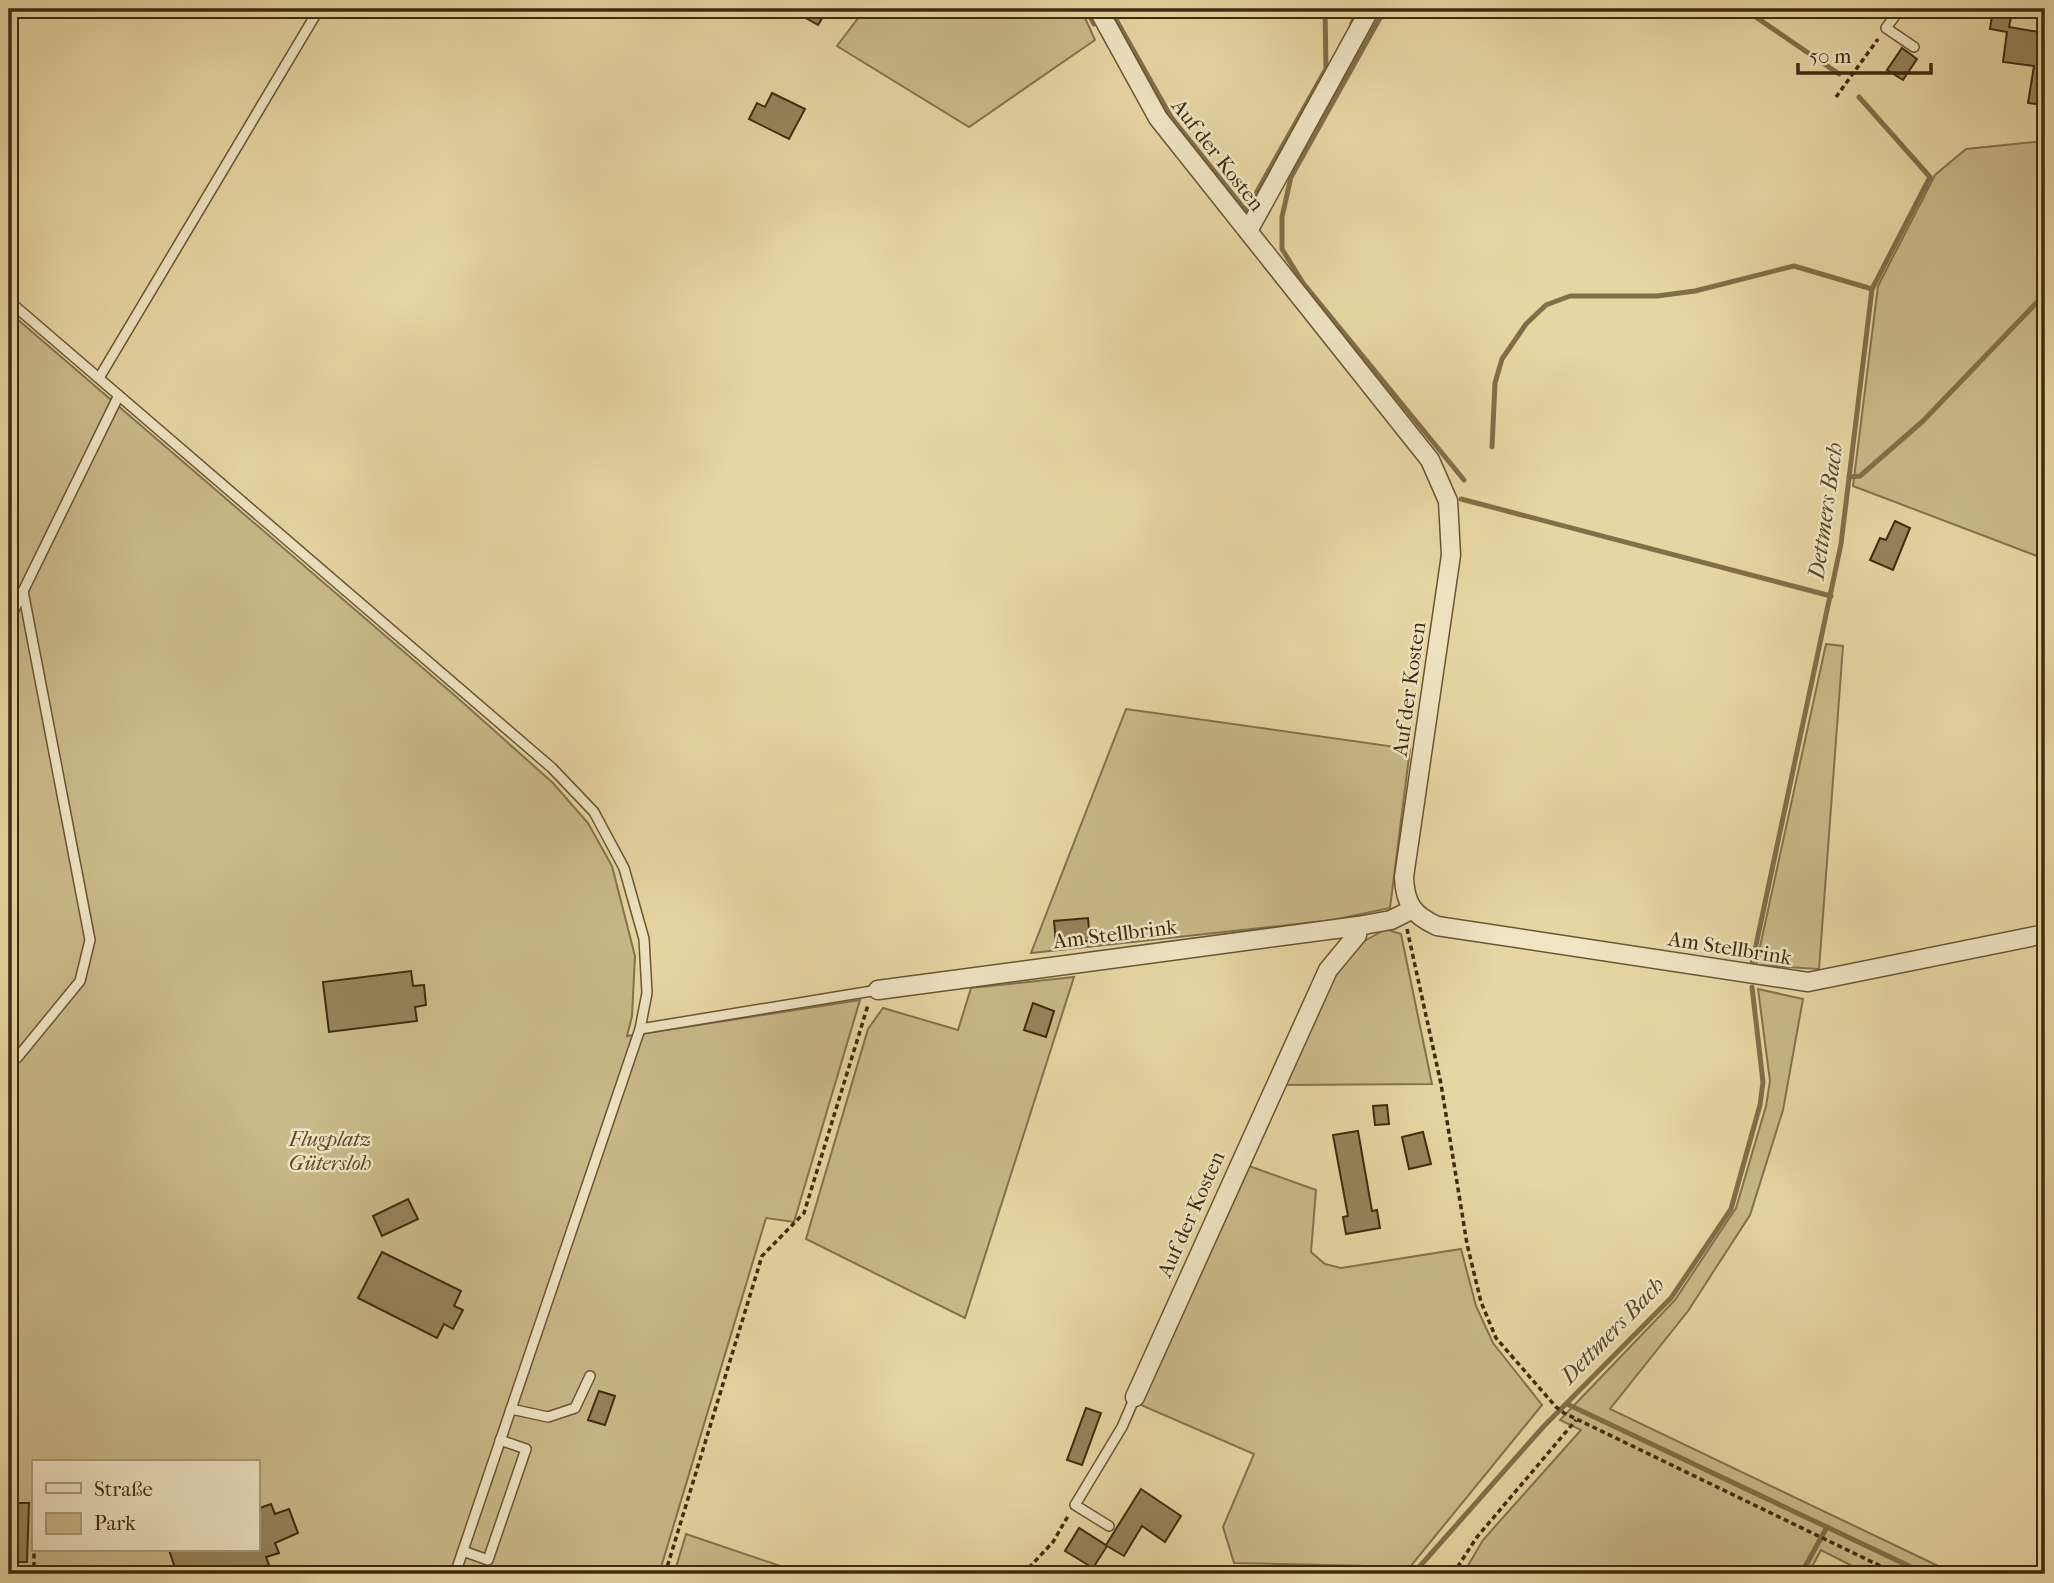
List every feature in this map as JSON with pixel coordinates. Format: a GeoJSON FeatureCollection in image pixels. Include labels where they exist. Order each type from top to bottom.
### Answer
{"type":"FeatureCollection","features":[{"type":"Feature","properties":{"kind":"street","name":"Auf der Kosten"},"geometry":{"type":"LineString","coordinates":[[1098,9],[1158,118],[1430,460],[1448,500],[1451,555],[1404,877],[1405,894],[1411,909]]}},
{"type":"Feature","properties":{"kind":"street"},"geometry":{"type":"LineString","coordinates":[[1248,231],[1370,9]]}},
{"type":"Feature","properties":{"kind":"street"},"geometry":{"type":"LineString","coordinates":[[1358,926],[1391,920],[1411,909]]}},
{"type":"Feature","properties":{"kind":"street","name":"Am Stellbrink"},"geometry":{"type":"LineString","coordinates":[[1411,909],[1437,926],[1808,982],[2045,934]]}},
{"type":"Feature","properties":{"kind":"street","name":"Auf der Kosten"},"geometry":{"type":"LineString","coordinates":[[1135,1397],[1328,970],[1357,934],[1358,926]]}},
{"type":"Feature","properties":{"kind":"street","name":"Am Stellbrink"},"geometry":{"type":"LineString","coordinates":[[878,989],[1358,926]]}},
{"type":"Feature","properties":{"kind":"lane"},"geometry":{"type":"LineString","coordinates":[[99,378],[319,9]]}},
{"type":"Feature","properties":{"kind":"lane"},"geometry":{"type":"LineString","coordinates":[[1900,9],[1886,28],[1914,47]]}},
{"type":"Feature","properties":{"kind":"lane"},"geometry":{"type":"LineString","coordinates":[[9,301],[552,768],[594,812],[624,868],[644,939],[647,993],[640,1030],[455,1574]]}},
{"type":"Feature","properties":{"kind":"lane"},"geometry":{"type":"LineString","coordinates":[[9,620],[118,397]]}},
{"type":"Feature","properties":{"kind":"lane"},"geometry":{"type":"LineString","coordinates":[[17,1058],[80,981],[90,940],[23,591]]}},
{"type":"Feature","properties":{"kind":"lane"},"geometry":{"type":"LineString","coordinates":[[640,1030],[878,989]]}},
{"type":"Feature","properties":{"kind":"lane"},"geometry":{"type":"LineString","coordinates":[[511,1409],[548,1417],[575,1408],[590,1376]]}},
{"type":"Feature","properties":{"kind":"lane"},"geometry":{"type":"LineString","coordinates":[[1109,1527],[1074,1505],[1122,1427],[1135,1397]]}},
{"type":"Feature","properties":{"kind":"lane"},"geometry":{"type":"LineString","coordinates":[[463,1551],[488,1560],[526,1449],[500,1440]]}},
{"type":"Feature","properties":{"kind":"path"},"geometry":{"type":"LineString","coordinates":[[1836,97],[1886,28]]}},
{"type":"Feature","properties":{"kind":"path"},"geometry":{"type":"LineString","coordinates":[[1411,909],[1407,930],[1441,1084],[1466,1244],[1481,1302],[1496,1338],[1564,1413],[1897,1574]]}},
{"type":"Feature","properties":{"kind":"path"},"geometry":{"type":"LineString","coordinates":[[666,1574],[762,1256],[804,1213],[864,1011],[878,989]]}},
{"type":"Feature","properties":{"kind":"path"},"geometry":{"type":"LineString","coordinates":[[1453,1574],[1477,1537],[1577,1419]]}},
{"type":"Feature","properties":{"kind":"path"},"geometry":{"type":"LineString","coordinates":[[1023,1574],[1053,1542],[1074,1505]]}},
{"type":"Feature","properties":{"kind":"path"},"geometry":{"type":"LineString","coordinates":[[34,1552],[34,1567]]}},
{"type":"Feature","properties":{"kind":"path"},"geometry":{"type":"LineString","coordinates":[[9,1567],[68,1567]]}},
{"type":"Feature","properties":{"kind":"green space"},"geometry":{"type":"Polygon","coordinates":[[[865,9],[1081,9],[1095,40],[969,127],[837,46],[865,9]]]}},
{"type":"Feature","properties":{"kind":"green space"},"geometry":{"type":"Polygon","coordinates":[[[2045,141],[2045,559],[1853,486],[1878,286],[1935,175],[1966,149],[2045,141]]]}},
{"type":"Feature","properties":{"kind":"green space","name":"Flugplatz Gütersloh"},"geometry":{"type":"Polygon","coordinates":[[[9,312],[460,700],[553,783],[588,823],[612,866],[635,956],[632,1016],[627,1036],[860,1000],[794,1222],[766,1218],[659,1574],[9,1574],[9,312]]]}},
{"type":"Feature","properties":{"kind":"green space"},"geometry":{"type":"Polygon","coordinates":[[[1826,644],[1843,646],[1819,969],[1756,965],[1826,644]]]}},
{"type":"Feature","properties":{"kind":"green space"},"geometry":{"type":"Polygon","coordinates":[[[1126,709],[1410,749],[1390,908],[1333,920],[1031,953],[1126,709]]]}},
{"type":"Feature","properties":{"kind":"green space"},"geometry":{"type":"Polygon","coordinates":[[[1386,929],[1401,934],[1432,1084],[1284,1085],[1334,973],[1359,944],[1386,929]]]}},
{"type":"Feature","properties":{"kind":"green space"},"geometry":{"type":"Polygon","coordinates":[[[1074,977],[965,1318],[806,1239],[868,1029],[883,1008],[958,1030],[971,988],[1074,977]]]}},
{"type":"Feature","properties":{"kind":"green space"},"geometry":{"type":"Polygon","coordinates":[[[1758,989],[1803,999],[1783,1110],[1750,1215],[1688,1311],[1610,1409],[1955,1574],[1868,1574],[1821,1550],[1808,1574],[1463,1574],[1483,1540],[1581,1430],[1560,1420],[1675,1300],[1736,1208],[1766,1106],[1770,1081],[1758,989]]]}},
{"type":"Feature","properties":{"kind":"green space"},"geometry":{"type":"Polygon","coordinates":[[[1249,1166],[1316,1190],[1311,1252],[1325,1264],[1341,1268],[1461,1249],[1476,1306],[1493,1343],[1542,1405],[1410,1567],[1234,1563],[1223,1527],[1254,1454],[1141,1405],[1249,1166]]]}},
{"type":"Feature","properties":{"kind":"green space"},"geometry":{"type":"Polygon","coordinates":[[[686,1534],[804,1574],[674,1574],[686,1534]]]}},
{"type":"Feature","properties":{"kind":"building"},"geometry":{"type":"Polygon","coordinates":[[[790,9],[828,9],[818,25],[790,9]]]}},
{"type":"Feature","properties":{"kind":"building"},"geometry":{"type":"Polygon","coordinates":[[[1993,9],[2012,12],[2009,27],[2045,33],[2045,105],[2028,103],[2034,66],[2003,62],[2007,32],[1990,29],[1993,9]]]}},
{"type":"Feature","properties":{"kind":"building"},"geometry":{"type":"Polygon","coordinates":[[[1902,48],[1917,59],[1903,80],[1887,70],[1902,48]]]}},
{"type":"Feature","properties":{"kind":"building"},"geometry":{"type":"Polygon","coordinates":[[[772,93],[805,109],[789,139],[749,119],[757,103],[765,107],[772,93]]]}},
{"type":"Feature","properties":{"kind":"building"},"geometry":{"type":"Polygon","coordinates":[[[1895,521],[1910,528],[1893,570],[1870,560],[1880,538],[1886,540],[1895,521]]]}},
{"type":"Feature","properties":{"kind":"building"},"geometry":{"type":"Polygon","coordinates":[[[1088,918],[1090,941],[1056,944],[1054,921],[1088,918]]]}},
{"type":"Feature","properties":{"kind":"building"},"geometry":{"type":"Polygon","coordinates":[[[411,971],[413,986],[424,985],[426,1005],[415,1007],[417,1021],[329,1032],[323,982],[411,971]]]}},
{"type":"Feature","properties":{"kind":"building"},"geometry":{"type":"Polygon","coordinates":[[[1033,1003],[1054,1011],[1046,1037],[1024,1030],[1033,1003]]]}},
{"type":"Feature","properties":{"kind":"building"},"geometry":{"type":"Polygon","coordinates":[[[1387,1105],[1389,1124],[1375,1125],[1373,1106],[1387,1105]]]}},
{"type":"Feature","properties":{"kind":"building"},"geometry":{"type":"Polygon","coordinates":[[[1358,1131],[1372,1211],[1377,1210],[1380,1228],[1346,1234],[1343,1217],[1348,1216],[1333,1135],[1358,1131]]]}},
{"type":"Feature","properties":{"kind":"building"},"geometry":{"type":"Polygon","coordinates":[[[1423,1132],[1431,1164],[1409,1169],[1402,1137],[1423,1132]]]}},
{"type":"Feature","properties":{"kind":"building"},"geometry":{"type":"Polygon","coordinates":[[[408,1199],[418,1219],[382,1236],[373,1216],[408,1199]]]}},
{"type":"Feature","properties":{"kind":"building"},"geometry":{"type":"Polygon","coordinates":[[[382,1252],[461,1291],[454,1306],[463,1310],[453,1329],[444,1324],[437,1338],[358,1298],[382,1252]]]}},
{"type":"Feature","properties":{"kind":"building"},"geometry":{"type":"Polygon","coordinates":[[[599,1391],[615,1396],[605,1425],[588,1420],[599,1391]]]}},
{"type":"Feature","properties":{"kind":"building"},"geometry":{"type":"Polygon","coordinates":[[[1086,1408],[1101,1413],[1082,1465],[1067,1460],[1086,1408]]]}},
{"type":"Feature","properties":{"kind":"building"},"geometry":{"type":"Polygon","coordinates":[[[1141,1489],[1181,1516],[1165,1542],[1142,1526],[1124,1556],[1107,1546],[1093,1568],[1065,1551],[1079,1528],[1106,1545],[1141,1489]]]}},
{"type":"Feature","properties":{"kind":"building"},"geometry":{"type":"Polygon","coordinates":[[[9,1503],[29,1503],[27,1562],[9,1562],[9,1503]]]}},
{"type":"Feature","properties":{"kind":"building"},"geometry":{"type":"Polygon","coordinates":[[[271,1504],[275,1514],[289,1509],[298,1533],[275,1543],[279,1553],[266,1557],[269,1565],[243,1574],[177,1574],[170,1552],[259,1552],[259,1508],[271,1504]]]}},
{"type":"Feature","properties":{"kind":"waterway"},"geometry":{"type":"LineString","coordinates":[[1086,9],[1094,24]]}},
{"type":"Feature","properties":{"kind":"waterway"},"geometry":{"type":"LineString","coordinates":[[1110,9],[1171,117],[1246,211],[1326,69],[1325,9]]}},
{"type":"Feature","properties":{"kind":"waterway"},"geometry":{"type":"LineString","coordinates":[[1352,23],[1360,9]]}},
{"type":"Feature","properties":{"kind":"waterway"},"geometry":{"type":"LineString","coordinates":[[1385,9],[1291,177],[1282,217],[1282,249],[1303,283],[1464,480]]}},
{"type":"Feature","properties":{"kind":"waterway","name":"Dettmers Bach"},"geometry":{"type":"LineString","coordinates":[[1744,9],[1839,74]]}},
{"type":"Feature","properties":{"kind":"waterway","name":"Dettmers Bach"},"geometry":{"type":"LineString","coordinates":[[1752,964],[1841,544],[1872,289],[1930,177],[1859,97]]}},
{"type":"Feature","properties":{"kind":"waterway"},"geometry":{"type":"LineString","coordinates":[[1492,447],[1495,383],[1502,359],[1526,324],[1546,305],[1570,296],[1657,296],[1695,291],[1794,266],[1872,289]]}},
{"type":"Feature","properties":{"kind":"waterway"},"geometry":{"type":"LineString","coordinates":[[1849,477],[1860,476],[1923,421],[2045,294]]}},
{"type":"Feature","properties":{"kind":"waterway"},"geometry":{"type":"LineString","coordinates":[[1461,499],[1831,596]]}},
{"type":"Feature","properties":{"kind":"waterway","name":"Dettmers Bach"},"geometry":{"type":"LineString","coordinates":[[1413,1574],[1544,1426],[1671,1298],[1731,1209],[1760,1105],[1763,1082],[1752,987]]}},
{"type":"Feature","properties":{"kind":"waterway"},"geometry":{"type":"LineString","coordinates":[[1567,1404],[1926,1574]]}},
{"type":"Feature","properties":{"kind":"waterway"},"geometry":{"type":"LineString","coordinates":[[1801,1574],[1827,1527]]}},
{"type":"Feature","properties":{"kind":"waterway","name":"Dettmers Bach"},"geometry":{"type":"LineString","coordinates":[[1204,1574],[1221,1568],[1327,1574]]}}]}
